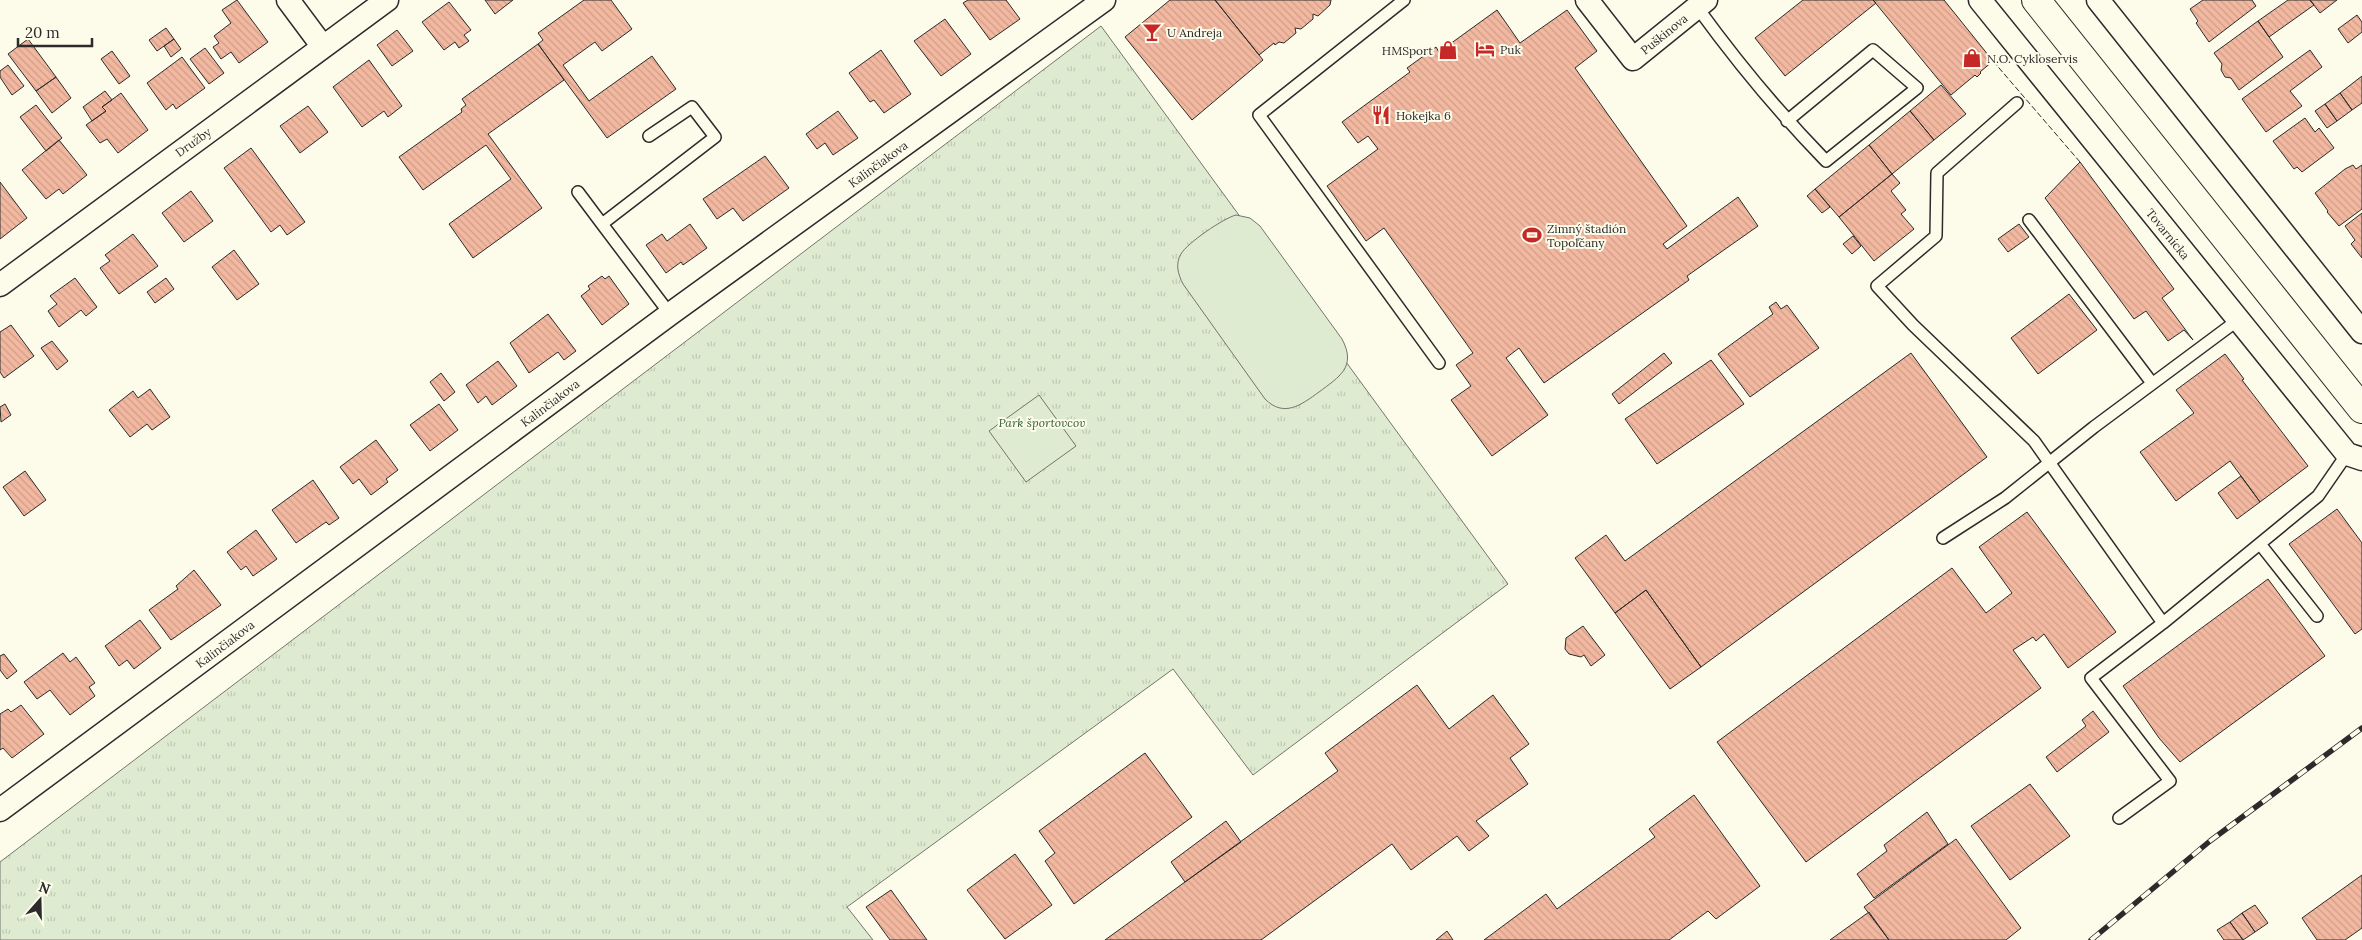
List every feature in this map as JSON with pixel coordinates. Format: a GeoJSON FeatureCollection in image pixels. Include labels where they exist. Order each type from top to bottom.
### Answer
{"type":"FeatureCollection","features":[{"type":"Feature","properties":{"kind":"main road"},"geometry":{"type":"LineString","coordinates":[[2036,0],[2362,409]]}},
{"type":"Feature","properties":{"kind":"street"},"geometry":{"type":"LineString","coordinates":[[288,0],[323,47]]}},
{"type":"Feature","properties":{"kind":"street","name":"Družby"},"geometry":{"type":"LineString","coordinates":[[0,285],[387,0]]}},
{"type":"Feature","properties":{"kind":"street","name":"Kalinčiakova"},"geometry":{"type":"LineString","coordinates":[[0,810],[670,314],[1104,0]]}},
{"type":"Feature","properties":{"kind":"street","name":"Puškinova"},"geometry":{"type":"LineString","coordinates":[[1587,0],[1633,59],[1702,4]]}},
{"type":"Feature","properties":{"kind":"street","name":"Tovarnícka"},"geometry":{"type":"LineString","coordinates":[[1980,0],[2238,320],[2354,457]]}},
{"type":"Feature","properties":{"kind":"street"},"geometry":{"type":"LineString","coordinates":[[2098,0],[2362,332]]}},
{"type":"Feature","properties":{"kind":"lane"},"geometry":{"type":"LineString","coordinates":[[1404,0],[1258,115],[1439,363]]}},
{"type":"Feature","properties":{"kind":"lane"},"geometry":{"type":"LineString","coordinates":[[1702,4],[1736,60],[1787,121],[1826,161],[1917,88],[1873,50],[1787,121]]}},
{"type":"Feature","properties":{"kind":"lane"},"geometry":{"type":"LineString","coordinates":[[2016,103],[1937,173],[1936,236],[1877,286],[1913,325],[2034,441],[2163,623]]}},
{"type":"Feature","properties":{"kind":"lane"},"geometry":{"type":"LineString","coordinates":[[602,224],[715,137],[692,107],[649,136]]}},
{"type":"Feature","properties":{"kind":"lane"},"geometry":{"type":"LineString","coordinates":[[578,192],[670,314]]}},
{"type":"Feature","properties":{"kind":"lane"},"geometry":{"type":"LineString","coordinates":[[2030,220],[2152,383]]}},
{"type":"Feature","properties":{"kind":"lane"},"geometry":{"type":"LineString","coordinates":[[1943,538],[2005,498],[2152,383],[2238,320]]}},
{"type":"Feature","properties":{"kind":"lane"},"geometry":{"type":"LineString","coordinates":[[2118,818],[2170,781],[2091,678],[2163,623],[2318,496],[2354,457]]}},
{"type":"Feature","properties":{"kind":"lane"},"geometry":{"type":"LineString","coordinates":[[2260,544],[2317,616]]}},
{"type":"Feature","properties":{"kind":"green space","name":"Park športovcov"},"geometry":{"type":"Polygon","coordinates":[[[1101,26],[1508,584],[1253,775],[1173,669],[847,907],[873,940],[0,940],[0,862],[1101,26]]]}},
{"type":"Feature","properties":{"kind":"green space"},"geometry":{"type":"Polygon","coordinates":[[[1236,215],[1250,218],[1260,226],[1342,339],[1346,349],[1347,364],[1339,376],[1312,397],[1299,405],[1286,409],[1272,405],[1265,399],[1183,284],[1179,273],[1178,262],[1185,249],[1206,232],[1236,215]]]}},
{"type":"Feature","properties":{"kind":"green space"},"geometry":{"type":"Polygon","coordinates":[[[1039,395],[1076,446],[1026,482],[989,431],[1039,395]]]}},
{"type":"Feature","properties":{"kind":"building"},"geometry":{"type":"Polygon","coordinates":[[[237,0],[268,42],[239,63],[231,52],[221,59],[213,47],[219,43],[214,36],[231,23],[222,10],[237,0]]]}},
{"type":"Feature","properties":{"kind":"building"},"geometry":{"type":"Polygon","coordinates":[[[485,0],[513,0],[495,14],[485,0]]]}},
{"type":"Feature","properties":{"kind":"building"},"geometry":{"type":"Polygon","coordinates":[[[584,0],[611,0],[632,29],[602,51],[595,42],[563,65],[589,101],[652,56],[676,89],[607,138],[538,44],[543,40],[538,33],[584,0]]]}},
{"type":"Feature","properties":{"kind":"building"},"geometry":{"type":"Polygon","coordinates":[[[968,0],[1006,0],[1020,19],[990,40],[963,3],[968,0]]]}},
{"type":"Feature","properties":{"kind":"building"},"geometry":{"type":"Polygon","coordinates":[[[1170,0],[1215,0],[1263,60],[1192,120],[1125,37],[1170,0]]]}},
{"type":"Feature","properties":{"kind":"building"},"geometry":{"type":"Polygon","coordinates":[[[1215,0],[1331,0],[1330,5],[1318,16],[1313,14],[1313,19],[1301,29],[1295,28],[1296,33],[1284,43],[1279,42],[1275,45],[1274,43],[1259,55],[1215,0]]]}},
{"type":"Feature","properties":{"kind":"building"},"geometry":{"type":"Polygon","coordinates":[[[1803,0],[1873,0],[1876,3],[1785,76],[1755,38],[1803,0]]]}},
{"type":"Feature","properties":{"kind":"building"},"geometry":{"type":"Polygon","coordinates":[[[1873,0],[1944,0],[1993,61],[1977,77],[1975,75],[1951,95],[1873,0]]]}},
{"type":"Feature","properties":{"kind":"building"},"geometry":{"type":"Polygon","coordinates":[[[2203,0],[2252,0],[2256,6],[2209,42],[2196,23],[2198,21],[2190,9],[2203,0]]]}},
{"type":"Feature","properties":{"kind":"building"},"geometry":{"type":"Polygon","coordinates":[[[2288,0],[2310,0],[2314,5],[2269,37],[2258,21],[2288,0]]]}},
{"type":"Feature","properties":{"kind":"building"},"geometry":{"type":"Polygon","coordinates":[[[2310,0],[2337,0],[2320,13],[2310,0]]]}},
{"type":"Feature","properties":{"kind":"building"},"geometry":{"type":"Polygon","coordinates":[[[449,2],[471,30],[464,35],[469,41],[459,48],[455,42],[444,50],[422,22],[449,2]]]}},
{"type":"Feature","properties":{"kind":"building","name":"Zimný štadión Topoľčany"},"geometry":{"type":"Polygon","coordinates":[[[1497,10],[1520,43],[1567,10],[1597,51],[1575,68],[1687,226],[1663,244],[1667,249],[1738,197],[1758,226],[1687,276],[1689,280],[1544,383],[1519,348],[1506,358],[1548,415],[1492,456],[1451,400],[1471,386],[1456,365],[1473,353],[1384,228],[1366,241],[1327,186],[1378,149],[1368,136],[1358,143],[1342,122],[1410,72],[1407,68],[1436,47],[1439,52],[1497,10]]]}},
{"type":"Feature","properties":{"kind":"building"},"geometry":{"type":"Polygon","coordinates":[[[2357,15],[2362,22],[2362,32],[2348,43],[2338,29],[2357,15]]]}},
{"type":"Feature","properties":{"kind":"building"},"geometry":{"type":"Polygon","coordinates":[[[945,19],[971,54],[941,76],[914,41],[945,19]]]}},
{"type":"Feature","properties":{"kind":"building"},"geometry":{"type":"Polygon","coordinates":[[[2258,21],[2283,57],[2239,90],[2231,78],[2225,77],[2221,70],[2222,64],[2214,53],[2258,21]]]}},
{"type":"Feature","properties":{"kind":"building"},"geometry":{"type":"Polygon","coordinates":[[[166,28],[174,39],[157,51],[149,40],[166,28]]]}},
{"type":"Feature","properties":{"kind":"building"},"geometry":{"type":"Polygon","coordinates":[[[397,30],[413,51],[392,66],[377,45],[397,30]]]}},
{"type":"Feature","properties":{"kind":"building"},"geometry":{"type":"Polygon","coordinates":[[[28,39],[56,77],[36,91],[8,54],[28,39]]]}},
{"type":"Feature","properties":{"kind":"building"},"geometry":{"type":"Polygon","coordinates":[[[174,39],[181,49],[171,57],[164,46],[174,39]]]}},
{"type":"Feature","properties":{"kind":"building"},"geometry":{"type":"Polygon","coordinates":[[[538,44],[564,80],[488,134],[542,208],[473,258],[449,224],[511,179],[486,145],[423,190],[399,157],[462,112],[461,109],[466,105],[462,99],[538,44]]]}},
{"type":"Feature","properties":{"kind":"building"},"geometry":{"type":"Polygon","coordinates":[[[205,48],[224,73],[209,84],[190,59],[205,48]]]}},
{"type":"Feature","properties":{"kind":"building"},"geometry":{"type":"Polygon","coordinates":[[[881,50],[911,94],[884,113],[874,100],[870,102],[849,73],[881,50]]]}},
{"type":"Feature","properties":{"kind":"building"},"geometry":{"type":"Polygon","coordinates":[[[2310,50],[2322,67],[2290,91],[2302,106],[2266,132],[2242,99],[2310,50]]]}},
{"type":"Feature","properties":{"kind":"building"},"geometry":{"type":"Polygon","coordinates":[[[112,51],[130,76],[119,84],[101,59],[112,51]]]}},
{"type":"Feature","properties":{"kind":"building"},"geometry":{"type":"Polygon","coordinates":[[[182,57],[205,88],[176,109],[173,104],[166,110],[147,83],[182,57]]]}},
{"type":"Feature","properties":{"kind":"building"},"geometry":{"type":"Polygon","coordinates":[[[369,60],[402,106],[388,117],[384,111],[362,127],[333,87],[369,60]]]}},
{"type":"Feature","properties":{"kind":"building"},"geometry":{"type":"Polygon","coordinates":[[[8,65],[24,86],[12,95],[0,77],[0,71],[8,65]]]}},
{"type":"Feature","properties":{"kind":"building"},"geometry":{"type":"Polygon","coordinates":[[[2362,76],[2362,103],[2352,110],[2340,93],[2362,76]]]}},
{"type":"Feature","properties":{"kind":"building"},"geometry":{"type":"Polygon","coordinates":[[[56,77],[71,98],[52,113],[36,91],[56,77]]]}},
{"type":"Feature","properties":{"kind":"building"},"geometry":{"type":"Polygon","coordinates":[[[1941,85],[1966,114],[1934,140],[1910,111],[1941,85]]]}},
{"type":"Feature","properties":{"kind":"building"},"geometry":{"type":"Polygon","coordinates":[[[105,91],[112,100],[102,107],[106,111],[92,121],[83,107],[105,91]]]}},
{"type":"Feature","properties":{"kind":"building"},"geometry":{"type":"Polygon","coordinates":[[[121,93],[148,130],[118,153],[107,139],[100,143],[86,125],[106,111],[102,107],[121,93]]]}},
{"type":"Feature","properties":{"kind":"building"},"geometry":{"type":"Polygon","coordinates":[[[2340,93],[2352,110],[2337,121],[2325,104],[2340,93]]]}},
{"type":"Feature","properties":{"kind":"building"},"geometry":{"type":"Polygon","coordinates":[[[2325,104],[2337,121],[2327,128],[2315,111],[2325,104]]]}},
{"type":"Feature","properties":{"kind":"building"},"geometry":{"type":"Polygon","coordinates":[[[36,105],[62,138],[46,151],[20,117],[36,105]]]}},
{"type":"Feature","properties":{"kind":"building"},"geometry":{"type":"Polygon","coordinates":[[[308,106],[328,132],[300,153],[280,126],[308,106]]]}},
{"type":"Feature","properties":{"kind":"building"},"geometry":{"type":"Polygon","coordinates":[[[838,111],[858,138],[833,155],[825,143],[817,149],[806,134],[838,111]]]}},
{"type":"Feature","properties":{"kind":"building"},"geometry":{"type":"Polygon","coordinates":[[[1910,111],[1934,140],[1892,174],[1869,145],[1910,111]]]}},
{"type":"Feature","properties":{"kind":"building"},"geometry":{"type":"Polygon","coordinates":[[[2305,118],[2315,132],[2319,128],[2334,148],[2302,172],[2297,167],[2294,169],[2273,141],[2305,118]]]}},
{"type":"Feature","properties":{"kind":"building"},"geometry":{"type":"Polygon","coordinates":[[[59,140],[87,175],[63,194],[59,189],[46,199],[22,170],[59,140]]]}},
{"type":"Feature","properties":{"kind":"building"},"geometry":{"type":"Polygon","coordinates":[[[1869,145],[1892,174],[1839,217],[1815,189],[1869,145]]]}},
{"type":"Feature","properties":{"kind":"building"},"geometry":{"type":"Polygon","coordinates":[[[251,148],[305,222],[287,235],[280,225],[271,232],[224,168],[251,148]]]}},
{"type":"Feature","properties":{"kind":"building"},"geometry":{"type":"Polygon","coordinates":[[[765,156],[789,188],[743,221],[733,208],[717,219],[703,199],[765,156]]]}},
{"type":"Feature","properties":{"kind":"building"},"geometry":{"type":"Polygon","coordinates":[[[2080,162],[2174,289],[2162,298],[2193,340],[2184,330],[2168,341],[2146,311],[2134,319],[2045,198],[2080,162]]]}},
{"type":"Feature","properties":{"kind":"building"},"geometry":{"type":"Polygon","coordinates":[[[2353,165],[2356,169],[2362,165],[2362,209],[2339,226],[2315,193],[2345,169],[2353,165]]]}},
{"type":"Feature","properties":{"kind":"building"},"geometry":{"type":"Polygon","coordinates":[[[1892,174],[1900,183],[1891,191],[1906,210],[1901,214],[1914,229],[1874,261],[1839,217],[1892,174]]]}},
{"type":"Feature","properties":{"kind":"building"},"geometry":{"type":"Polygon","coordinates":[[[0,182],[27,218],[0,239],[0,182]]]}},
{"type":"Feature","properties":{"kind":"building"},"geometry":{"type":"Polygon","coordinates":[[[1815,189],[1830,207],[1822,213],[1807,196],[1815,189]]]}},
{"type":"Feature","properties":{"kind":"building"},"geometry":{"type":"Polygon","coordinates":[[[191,191],[213,221],[184,242],[162,213],[191,191]]]}},
{"type":"Feature","properties":{"kind":"building"},"geometry":{"type":"Polygon","coordinates":[[[2362,213],[2362,258],[2351,244],[2355,240],[2345,226],[2362,213]]]}},
{"type":"Feature","properties":{"kind":"building"},"geometry":{"type":"Polygon","coordinates":[[[690,224],[707,248],[683,265],[681,262],[666,273],[646,245],[662,234],[667,241],[690,224]]]}},
{"type":"Feature","properties":{"kind":"building"},"geometry":{"type":"Polygon","coordinates":[[[2019,224],[2029,237],[2008,252],[1998,239],[2019,224]]]}},
{"type":"Feature","properties":{"kind":"building"},"geometry":{"type":"Polygon","coordinates":[[[133,234],[158,266],[119,294],[100,268],[110,261],[105,255],[133,234]]]}},
{"type":"Feature","properties":{"kind":"building"},"geometry":{"type":"Polygon","coordinates":[[[1853,236],[1861,246],[1852,254],[1843,244],[1853,236]]]}},
{"type":"Feature","properties":{"kind":"building"},"geometry":{"type":"Polygon","coordinates":[[[234,250],[259,284],[237,300],[212,267],[234,250]]]}},
{"type":"Feature","properties":{"kind":"building"},"geometry":{"type":"Polygon","coordinates":[[[602,276],[605,279],[609,276],[629,304],[602,325],[581,296],[590,289],[588,286],[602,276]]]}},
{"type":"Feature","properties":{"kind":"building"},"geometry":{"type":"Polygon","coordinates":[[[75,278],[97,307],[86,316],[81,310],[59,327],[48,311],[57,304],[50,296],[75,278]]]}},
{"type":"Feature","properties":{"kind":"building"},"geometry":{"type":"Polygon","coordinates":[[[166,278],[174,289],[155,303],[147,292],[166,278]]]}},
{"type":"Feature","properties":{"kind":"building"},"geometry":{"type":"Polygon","coordinates":[[[2069,294],[2097,330],[2038,374],[2011,338],[2069,294]]]}},
{"type":"Feature","properties":{"kind":"building"},"geometry":{"type":"Polygon","coordinates":[[[1776,302],[1781,309],[1787,305],[1819,348],[1750,397],[1718,354],[1773,314],[1769,307],[1776,302]]]}},
{"type":"Feature","properties":{"kind":"building"},"geometry":{"type":"Polygon","coordinates":[[[548,314],[576,351],[564,360],[558,352],[529,373],[510,343],[548,314]]]}},
{"type":"Feature","properties":{"kind":"building"},"geometry":{"type":"Polygon","coordinates":[[[11,325],[34,356],[4,378],[0,372],[0,332],[11,325]]]}},
{"type":"Feature","properties":{"kind":"building"},"geometry":{"type":"Polygon","coordinates":[[[52,341],[68,361],[57,370],[41,348],[52,341]]]}},
{"type":"Feature","properties":{"kind":"building"},"geometry":{"type":"Polygon","coordinates":[[[1664,353],[1672,363],[1619,404],[1612,394],[1664,353]]]}},
{"type":"Feature","properties":{"kind":"building"},"geometry":{"type":"Polygon","coordinates":[[[1911,353],[1987,457],[1701,667],[1646,590],[1615,613],[1575,558],[1606,535],[1625,561],[1911,353]]]}},
{"type":"Feature","properties":{"kind":"building"},"geometry":{"type":"Polygon","coordinates":[[[2225,354],[2244,379],[2242,380],[2308,466],[2260,502],[2230,461],[2176,501],[2140,452],[2194,413],[2176,390],[2225,354]]]}},
{"type":"Feature","properties":{"kind":"building"},"geometry":{"type":"Polygon","coordinates":[[[1711,360],[1744,404],[1657,464],[1625,419],[1711,360]]]}},
{"type":"Feature","properties":{"kind":"building"},"geometry":{"type":"Polygon","coordinates":[[[498,361],[517,386],[492,405],[486,396],[478,403],[466,385],[498,361]]]}},
{"type":"Feature","properties":{"kind":"building"},"geometry":{"type":"Polygon","coordinates":[[[441,373],[455,392],[444,401],[430,382],[441,373]]]}},
{"type":"Feature","properties":{"kind":"building"},"geometry":{"type":"Polygon","coordinates":[[[150,389],[170,417],[152,430],[147,424],[130,437],[109,410],[133,391],[138,398],[150,389]]]}},
{"type":"Feature","properties":{"kind":"building"},"geometry":{"type":"Polygon","coordinates":[[[5,404],[11,415],[1,422],[0,407],[5,404]]]}},
{"type":"Feature","properties":{"kind":"building"},"geometry":{"type":"Polygon","coordinates":[[[439,404],[458,430],[430,451],[410,425],[439,404]]]}},
{"type":"Feature","properties":{"kind":"building"},"geometry":{"type":"Polygon","coordinates":[[[376,440],[398,470],[386,479],[388,482],[371,495],[359,479],[353,484],[340,467],[376,440]]]}},
{"type":"Feature","properties":{"kind":"building"},"geometry":{"type":"Polygon","coordinates":[[[25,471],[46,500],[24,516],[3,487],[25,471]]]}},
{"type":"Feature","properties":{"kind":"building"},"geometry":{"type":"Polygon","coordinates":[[[2241,476],[2260,502],[2237,519],[2218,493],[2241,476]]]}},
{"type":"Feature","properties":{"kind":"building"},"geometry":{"type":"Polygon","coordinates":[[[313,480],[339,518],[329,525],[326,522],[296,543],[272,510],[313,480]]]}},
{"type":"Feature","properties":{"kind":"building"},"geometry":{"type":"Polygon","coordinates":[[[2337,509],[2362,543],[2362,629],[2355,634],[2289,544],[2337,509]]]}},
{"type":"Feature","properties":{"kind":"building"},"geometry":{"type":"Polygon","coordinates":[[[2027,512],[2116,632],[2068,668],[2044,634],[2036,641],[2033,637],[2013,650],[2041,688],[1806,862],[1717,742],[1952,568],[1986,613],[2012,593],[1979,547],[2027,512]]]}},
{"type":"Feature","properties":{"kind":"building"},"geometry":{"type":"Polygon","coordinates":[[[256,530],[277,559],[253,576],[246,566],[241,570],[227,552],[256,530]]]}},
{"type":"Feature","properties":{"kind":"building"},"geometry":{"type":"Polygon","coordinates":[[[194,570],[221,605],[171,640],[149,610],[178,589],[176,586],[194,570]]]}},
{"type":"Feature","properties":{"kind":"building"},"geometry":{"type":"Polygon","coordinates":[[[2268,579],[2325,656],[2180,762],[2159,738],[2123,686],[2268,579]]]}},
{"type":"Feature","properties":{"kind":"building"},"geometry":{"type":"Polygon","coordinates":[[[1646,590],[1701,667],[1670,689],[1615,613],[1646,590]]]}},
{"type":"Feature","properties":{"kind":"building"},"geometry":{"type":"Polygon","coordinates":[[[140,620],[161,648],[134,669],[127,660],[119,666],[105,646],[140,620]]]}},
{"type":"Feature","properties":{"kind":"building"},"geometry":{"type":"Polygon","coordinates":[[[1583,626],[1605,655],[1591,666],[1584,655],[1581,657],[1569,654],[1565,649],[1566,638],[1583,626]]]}},
{"type":"Feature","properties":{"kind":"building"},"geometry":{"type":"Polygon","coordinates":[[[63,653],[70,662],[76,657],[95,683],[89,687],[95,696],[70,715],[50,690],[37,699],[24,682],[63,653]]]}},
{"type":"Feature","properties":{"kind":"building"},"geometry":{"type":"Polygon","coordinates":[[[4,654],[17,671],[7,679],[0,670],[0,656],[4,654]]]}},
{"type":"Feature","properties":{"kind":"building"},"geometry":{"type":"Polygon","coordinates":[[[1417,685],[1449,729],[1493,695],[1529,744],[1510,758],[1528,784],[1476,821],[1489,836],[1469,851],[1457,836],[1411,870],[1392,844],[1261,940],[1105,940],[1338,771],[1325,753],[1417,685]]]}},
{"type":"Feature","properties":{"kind":"building"},"geometry":{"type":"Polygon","coordinates":[[[21,705],[44,734],[12,758],[3,748],[0,750],[0,714],[8,709],[11,712],[21,705]]]}},
{"type":"Feature","properties":{"kind":"building"},"geometry":{"type":"Polygon","coordinates":[[[2093,711],[2109,732],[2057,772],[2046,757],[2086,726],[2082,720],[2093,711]]]}},
{"type":"Feature","properties":{"kind":"building"},"geometry":{"type":"Polygon","coordinates":[[[1145,753],[1192,817],[1074,904],[1045,861],[1055,853],[1039,831],[1145,753]]]}},
{"type":"Feature","properties":{"kind":"building"},"geometry":{"type":"Polygon","coordinates":[[[2030,784],[2070,836],[2010,880],[1971,826],[2030,784]]]}},
{"type":"Feature","properties":{"kind":"building"},"geometry":{"type":"Polygon","coordinates":[[[1694,795],[1760,886],[1716,919],[1708,911],[1669,940],[1484,940],[1546,894],[1557,909],[1655,837],[1649,829],[1694,795]]]}},
{"type":"Feature","properties":{"kind":"building"},"geometry":{"type":"Polygon","coordinates":[[[1927,812],[1948,844],[1874,898],[1857,874],[1887,851],[1884,845],[1927,812]]]}},
{"type":"Feature","properties":{"kind":"building"},"geometry":{"type":"Polygon","coordinates":[[[1226,821],[1241,842],[1185,882],[1171,862],[1226,821]]]}},
{"type":"Feature","properties":{"kind":"building"},"geometry":{"type":"Polygon","coordinates":[[[1956,839],[2021,928],[2006,940],[1889,940],[1864,907],[1956,839]]]}},
{"type":"Feature","properties":{"kind":"building"},"geometry":{"type":"Polygon","coordinates":[[[1015,854],[1052,905],[1005,939],[967,890],[1015,854]]]}},
{"type":"Feature","properties":{"kind":"building"},"geometry":{"type":"Polygon","coordinates":[[[2362,875],[2362,928],[2345,940],[2317,940],[2302,918],[2362,875]]]}},
{"type":"Feature","properties":{"kind":"building"},"geometry":{"type":"Polygon","coordinates":[[[891,890],[927,940],[890,940],[866,907],[891,890]]]}},
{"type":"Feature","properties":{"kind":"building"},"geometry":{"type":"Polygon","coordinates":[[[2255,905],[2268,923],[2255,932],[2242,913],[2255,905]]]}},
{"type":"Feature","properties":{"kind":"building"},"geometry":{"type":"Polygon","coordinates":[[[1869,912],[1889,940],[1830,940],[1869,912]]]}},
{"type":"Feature","properties":{"kind":"building"},"geometry":{"type":"Polygon","coordinates":[[[2242,913],[2255,932],[2243,940],[2230,922],[2242,913]]]}},
{"type":"Feature","properties":{"kind":"building"},"geometry":{"type":"Polygon","coordinates":[[[2230,922],[2243,940],[2224,940],[2217,930],[2230,922]]]}},
{"type":"Feature","properties":{"kind":"building"},"geometry":{"type":"Polygon","coordinates":[[[1447,931],[1453,940],[1436,940],[1447,931]]]}},
{"type":"Feature","properties":{"kind":"railway"},"geometry":{"type":"LineString","coordinates":[[2091,940],[2210,841],[2362,728]]}},
{"type":"Feature","properties":{"kind":"fence"},"geometry":{"type":"LineString","coordinates":[[1993,61],[2080,162]]}},
{"type":"Feature","properties":{"kind":"place","name":"U Andreja"},"geometry":{"type":"Point","coordinates":[1152,32]}},
{"type":"Feature","properties":{"kind":"place","name":"Puk"},"geometry":{"type":"Point","coordinates":[1485,49]}},
{"type":"Feature","properties":{"kind":"place","name":"HMSport"},"geometry":{"type":"Point","coordinates":[1448,50]}},
{"type":"Feature","properties":{"kind":"place","name":"N.O. Cykloservis"},"geometry":{"type":"Point","coordinates":[1972,58]}},
{"type":"Feature","properties":{"kind":"place","name":"Hokejka 6"},"geometry":{"type":"Point","coordinates":[1381,115]}},
{"type":"Feature","properties":{"kind":"place","name":"Zimný štadión Topoľčany"},"geometry":{"type":"Point","coordinates":[1532,235]}}]}
